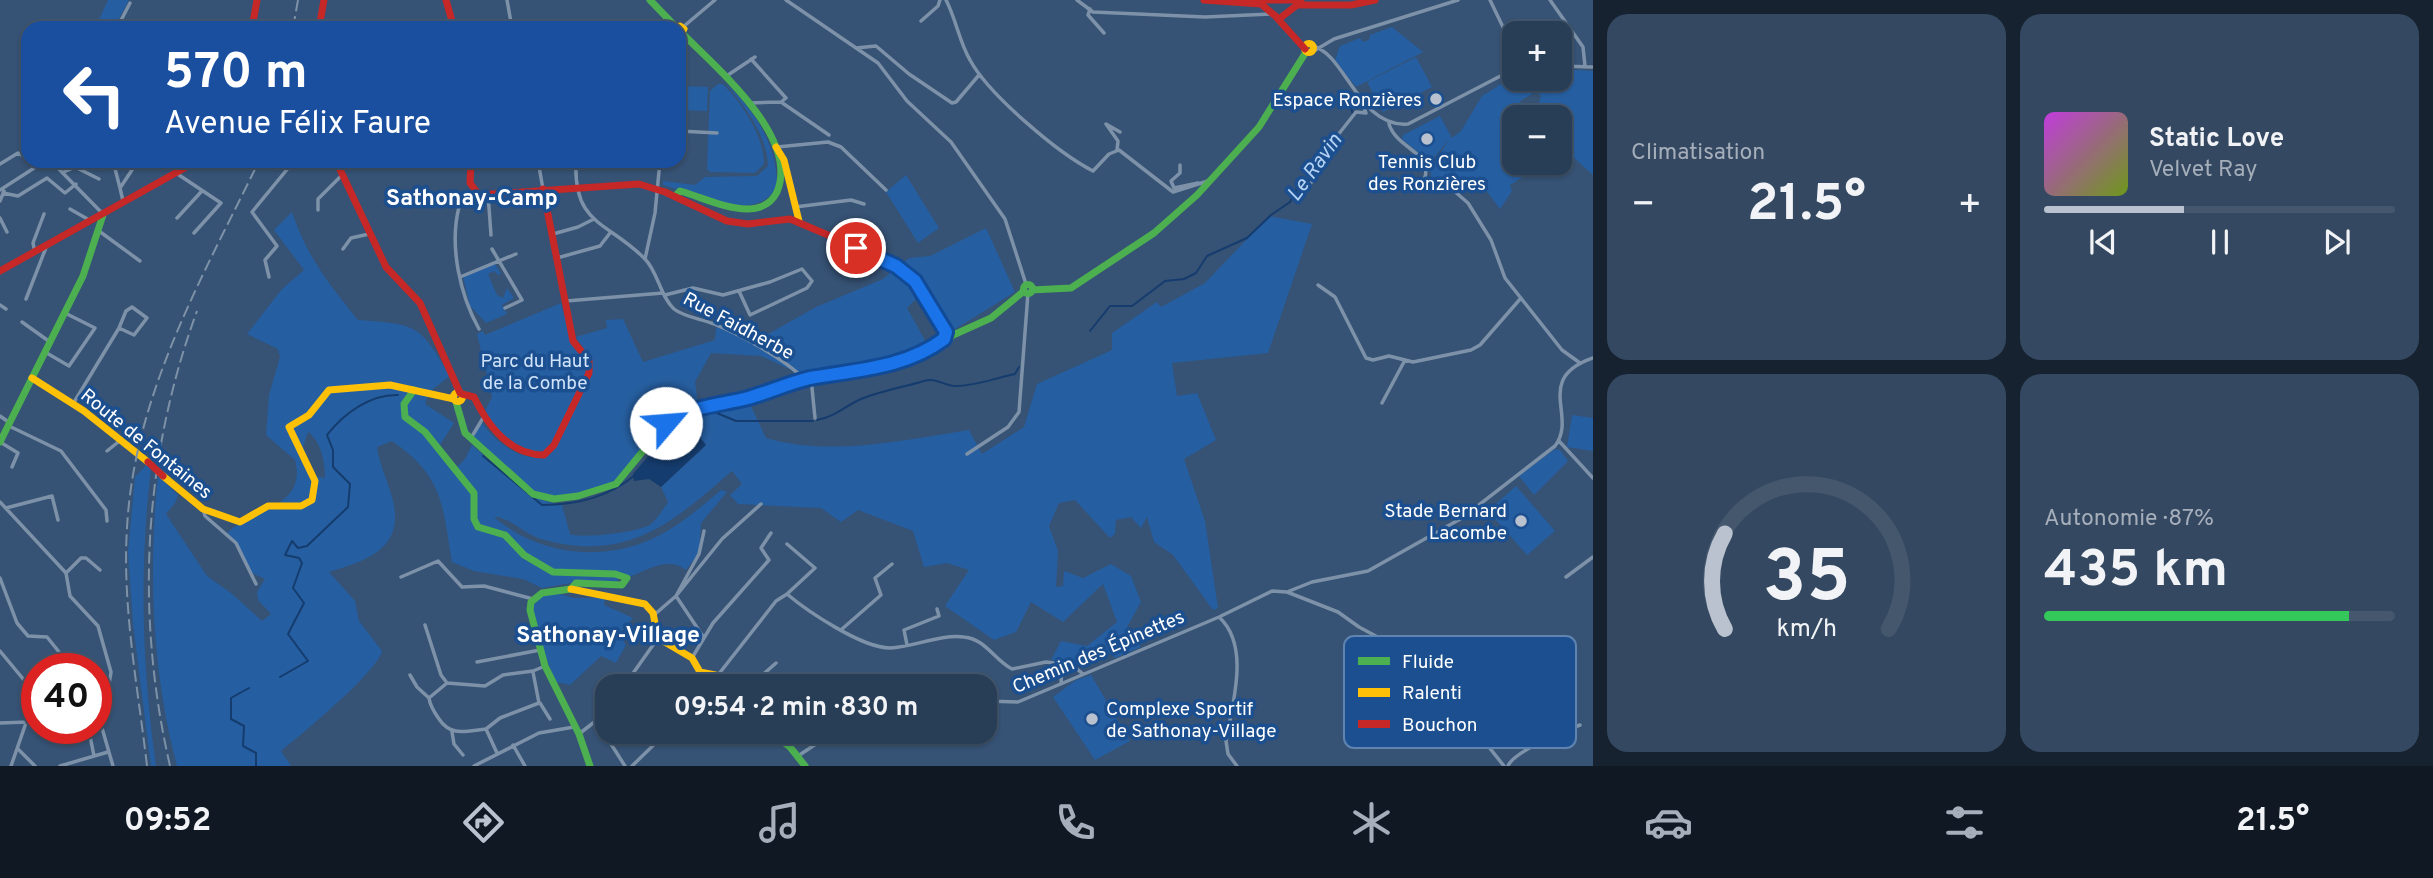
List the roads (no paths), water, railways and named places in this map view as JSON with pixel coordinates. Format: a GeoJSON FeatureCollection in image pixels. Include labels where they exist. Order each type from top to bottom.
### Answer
{"type":"FeatureCollection","features":[{"type":"Feature","properties":{"kind":"street"},"geometry":{"type":"LineString","coordinates":[[253,21],[257,0]]}},
{"type":"Feature","properties":{"kind":"street"},"geometry":{"type":"LineString","coordinates":[[320,21],[324,0]]}},
{"type":"Feature","properties":{"kind":"street"},"geometry":{"type":"LineString","coordinates":[[446,0],[452,21]]}},
{"type":"Feature","properties":{"kind":"street"},"geometry":{"type":"LineString","coordinates":[[507,0],[511,21]]}},
{"type":"Feature","properties":{"kind":"street"},"geometry":{"type":"LineString","coordinates":[[649,0],[671,21]]}},
{"type":"Feature","properties":{"kind":"street"},"geometry":{"type":"LineString","coordinates":[[686,25],[715,0]]}},
{"type":"Feature","properties":{"kind":"street"},"geometry":{"type":"LineString","coordinates":[[787,0],[878,63],[907,101],[943,133],[966,160],[1005,219],[1028,290],[1019,412],[1008,427],[967,454]]}},
{"type":"Feature","properties":{"kind":"street"},"geometry":{"type":"LineString","coordinates":[[921,21],[940,5],[940,0]]}},
{"type":"Feature","properties":{"kind":"street"},"geometry":{"type":"LineString","coordinates":[[946,0],[956,20],[965,52],[979,75],[1022,118],[1088,169],[1097,171],[1109,154],[1117,150]]}},
{"type":"Feature","properties":{"kind":"street"},"geometry":{"type":"LineString","coordinates":[[1077,0],[1091,10],[1205,17],[1376,0]]}},
{"type":"Feature","properties":{"kind":"street"},"geometry":{"type":"LineString","coordinates":[[1205,0],[1243,2],[1278,11]]}},
{"type":"Feature","properties":{"kind":"street"},"geometry":{"type":"LineString","coordinates":[[339,168],[369,234],[392,276],[420,303],[457,384],[461,417],[472,439],[533,494],[554,499],[578,496],[616,484],[666,423],[687,410],[916,355],[947,336],[991,318],[1028,290],[1066,289],[1079,284],[1154,233],[1211,180],[1263,123],[1311,48],[1440,3],[1458,0]]}},
{"type":"Feature","properties":{"kind":"street"},"geometry":{"type":"LineString","coordinates":[[1490,0],[1502,25]]}},
{"type":"Feature","properties":{"kind":"street"},"geometry":{"type":"LineString","coordinates":[[1550,0],[1583,47],[1585,66]]}},
{"type":"Feature","properties":{"kind":"street"},"geometry":{"type":"LineString","coordinates":[[121,21],[130,3]]}},
{"type":"Feature","properties":{"kind":"street"},"geometry":{"type":"LineString","coordinates":[[1091,10],[1088,15],[1104,33]]}},
{"type":"Feature","properties":{"kind":"street"},"geometry":{"type":"LineString","coordinates":[[1278,11],[1283,27],[1329,58],[1359,97],[1389,124],[1394,136],[1426,162],[1428,170],[1424,180],[1427,187],[1453,190],[1468,203],[1491,240],[1505,278],[1562,350],[1574,356],[1580,363]]}},
{"type":"Feature","properties":{"kind":"street"},"geometry":{"type":"LineString","coordinates":[[686,37],[751,103],[778,152],[799,221]]}},
{"type":"Feature","properties":{"kind":"street"},"geometry":{"type":"LineString","coordinates":[[856,48],[876,46],[920,83],[952,103],[956,102],[979,75]]}},
{"type":"Feature","properties":{"kind":"street"},"geometry":{"type":"LineString","coordinates":[[724,78],[753,58],[786,98],[781,103]]}},
{"type":"Feature","properties":{"kind":"street"},"geometry":{"type":"LineString","coordinates":[[1572,66],[1593,67]]}},
{"type":"Feature","properties":{"kind":"street"},"geometry":{"type":"LineString","coordinates":[[1389,124],[1408,124],[1502,75]]}},
{"type":"Feature","properties":{"kind":"street"},"geometry":{"type":"LineString","coordinates":[[1307,186],[1312,181],[1319,159],[1356,111],[1366,113],[1359,97]]}},
{"type":"Feature","properties":{"kind":"street"},"geometry":{"type":"LineString","coordinates":[[751,103],[781,103],[829,135]]}},
{"type":"Feature","properties":{"kind":"street"},"geometry":{"type":"LineString","coordinates":[[1117,150],[1118,141],[1106,124],[1120,132]]}},
{"type":"Feature","properties":{"kind":"street"},"geometry":{"type":"LineString","coordinates":[[686,131],[717,133]]}},
{"type":"Feature","properties":{"kind":"street"},"geometry":{"type":"LineString","coordinates":[[778,152],[828,142],[841,147],[886,190]]}},
{"type":"Feature","properties":{"kind":"street"},"geometry":{"type":"LineString","coordinates":[[1117,150],[1173,192],[1211,180]]}},
{"type":"Feature","properties":{"kind":"street"},"geometry":{"type":"LineString","coordinates":[[675,196],[680,191],[737,207],[760,208],[773,200],[779,186],[778,152]]}},
{"type":"Feature","properties":{"kind":"street"},"geometry":{"type":"LineString","coordinates":[[0,163],[18,153],[21,155]]}},
{"type":"Feature","properties":{"kind":"street"},"geometry":{"type":"LineString","coordinates":[[1180,165],[1180,173],[1171,181],[1174,188],[1195,181],[1199,183]]}},
{"type":"Feature","properties":{"kind":"street"},"geometry":{"type":"LineString","coordinates":[[0,201],[3,190],[34,168]]}},
{"type":"Feature","properties":{"kind":"street"},"geometry":{"type":"LineString","coordinates":[[12,467],[18,453],[0,442],[83,276],[103,215],[100,208],[59,168]]}},
{"type":"Feature","properties":{"kind":"street"},"geometry":{"type":"LineString","coordinates":[[64,172],[73,168]]}},
{"type":"Feature","properties":{"kind":"street"},"geometry":{"type":"LineString","coordinates":[[77,168],[99,179]]}},
{"type":"Feature","properties":{"kind":"street"},"geometry":{"type":"LineString","coordinates":[[115,168],[123,203]]}},
{"type":"Feature","properties":{"kind":"street"},"geometry":{"type":"LineString","coordinates":[[120,188],[133,168]]}},
{"type":"Feature","properties":{"kind":"street"},"geometry":{"type":"LineString","coordinates":[[0,271],[185,168]]}},
{"type":"Feature","properties":{"kind":"street"},"geometry":{"type":"LineString","coordinates":[[269,277],[265,260],[277,246],[252,212],[288,168]]}},
{"type":"Feature","properties":{"kind":"street"},"geometry":{"type":"LineString","coordinates":[[471,168],[470,183],[473,191],[479,195],[615,183],[658,187],[716,217],[740,224],[782,216],[799,221],[896,266],[915,281],[947,336]]}},
{"type":"Feature","properties":{"kind":"street"},"geometry":{"type":"LineString","coordinates":[[539,168],[573,341],[589,360],[590,367],[554,445],[544,455],[532,455],[496,434],[471,397],[443,398],[414,390],[404,404],[405,417],[425,432],[474,493],[477,500],[473,521],[478,527],[505,536],[524,555],[548,570],[622,575],[626,578],[622,585],[576,583],[571,589],[542,593],[533,599],[530,610],[545,666],[577,731],[590,766]]}},
{"type":"Feature","properties":{"kind":"street"},"geometry":{"type":"LineString","coordinates":[[576,168],[575,187],[581,203],[594,219],[645,259],[659,168]]}},
{"type":"Feature","properties":{"kind":"street"},"geometry":{"type":"LineString","coordinates":[[176,173],[221,203],[194,233]]}},
{"type":"Feature","properties":{"kind":"street"},"geometry":{"type":"LineString","coordinates":[[318,210],[318,199],[342,175]]}},
{"type":"Feature","properties":{"kind":"street"},"geometry":{"type":"LineString","coordinates":[[3,190],[18,196],[47,178],[65,193],[76,184]]}},
{"type":"Feature","properties":{"kind":"street"},"geometry":{"type":"LineString","coordinates":[[473,191],[459,207],[456,253],[469,310],[479,328]]}},
{"type":"Feature","properties":{"kind":"street"},"geometry":{"type":"LineString","coordinates":[[177,218],[201,192]]}},
{"type":"Feature","properties":{"kind":"street"},"geometry":{"type":"LineString","coordinates":[[488,194],[491,235]]}},
{"type":"Feature","properties":{"kind":"street"},"geometry":{"type":"LineString","coordinates":[[795,207],[851,200],[864,204]]}},
{"type":"Feature","properties":{"kind":"street"},"geometry":{"type":"LineString","coordinates":[[70,209],[91,221]]}},
{"type":"Feature","properties":{"kind":"street"},"geometry":{"type":"LineString","coordinates":[[35,252],[33,243],[44,214]]}},
{"type":"Feature","properties":{"kind":"street"},"geometry":{"type":"LineString","coordinates":[[0,218],[7,232]]}},
{"type":"Feature","properties":{"kind":"street"},"geometry":{"type":"LineString","coordinates":[[551,234],[578,227],[594,219]]}},
{"type":"Feature","properties":{"kind":"street"},"geometry":{"type":"LineString","coordinates":[[99,231],[140,261]]}},
{"type":"Feature","properties":{"kind":"street"},"geometry":{"type":"LineString","coordinates":[[555,258],[600,246],[610,233]]}},
{"type":"Feature","properties":{"kind":"street"},"geometry":{"type":"LineString","coordinates":[[342,248],[351,238],[369,234]]}},
{"type":"Feature","properties":{"kind":"street"},"geometry":{"type":"LineString","coordinates":[[26,299],[47,246]]}},
{"type":"Feature","properties":{"kind":"street"},"geometry":{"type":"LineString","coordinates":[[492,249],[522,300],[505,308]]}},
{"type":"Feature","properties":{"kind":"street"},"geometry":{"type":"LineString","coordinates":[[460,277],[516,254]]}},
{"type":"Feature","properties":{"kind":"street","name":"Rue Faidherbe"},"geometry":{"type":"LineString","coordinates":[[645,259],[664,294],[678,312],[716,325],[808,379],[816,418]]}},
{"type":"Feature","properties":{"kind":"street"},"geometry":{"type":"LineString","coordinates":[[564,302],[664,294],[693,288],[723,295],[802,269],[812,281],[807,288],[750,316],[739,291]]}},
{"type":"Feature","properties":{"kind":"street"},"geometry":{"type":"LineString","coordinates":[[1318,285],[1335,297],[1366,358],[1373,360],[1389,356],[1413,362],[1480,345],[1521,298]]}},
{"type":"Feature","properties":{"kind":"street"},"geometry":{"type":"LineString","coordinates":[[0,305],[6,309]]}},
{"type":"Feature","properties":{"kind":"street"},"geometry":{"type":"LineString","coordinates":[[73,404],[119,328],[126,311],[132,307],[148,318],[134,335],[119,328]]}},
{"type":"Feature","properties":{"kind":"street"},"geometry":{"type":"LineString","coordinates":[[45,352],[69,366],[95,328],[64,312]]}},
{"type":"Feature","properties":{"kind":"street"},"geometry":{"type":"LineString","coordinates":[[22,322],[50,342]]}},
{"type":"Feature","properties":{"kind":"street"},"geometry":{"type":"LineString","coordinates":[[1593,358],[1580,363],[1565,375],[1561,384],[1559,441],[1593,478]]}},
{"type":"Feature","properties":{"kind":"street"},"geometry":{"type":"LineString","coordinates":[[1382,403],[1405,360]]}},
{"type":"Feature","properties":{"kind":"street","name":"Route de Fontaines"},"geometry":{"type":"LineString","coordinates":[[32,377],[122,439],[202,509],[240,522],[268,506],[307,504],[316,489],[305,457],[289,427],[309,415],[329,390],[390,385],[414,390]]}},
{"type":"Feature","properties":{"kind":"street"},"geometry":{"type":"LineString","coordinates":[[0,416],[9,425],[61,451],[106,510],[107,521]]}},
{"type":"Feature","properties":{"kind":"street"},"geometry":{"type":"LineString","coordinates":[[472,439],[483,418]]}},
{"type":"Feature","properties":{"kind":"street"},"geometry":{"type":"LineString","coordinates":[[107,451],[122,439]]}},
{"type":"Feature","properties":{"kind":"street","name":"Chemin des Épinettes"},"geometry":{"type":"LineString","coordinates":[[997,701],[1018,702],[1220,617],[1272,591],[1287,592],[1312,582],[1368,572],[1462,518],[1559,441]]}},
{"type":"Feature","properties":{"kind":"street"},"geometry":{"type":"LineString","coordinates":[[6,508],[52,496],[58,520]]}},
{"type":"Feature","properties":{"kind":"street"},"geometry":{"type":"LineString","coordinates":[[0,502],[66,573],[70,596],[98,626],[106,653]]}},
{"type":"Feature","properties":{"kind":"street"},"geometry":{"type":"LineString","coordinates":[[654,615],[676,596],[722,539],[761,503]]}},
{"type":"Feature","properties":{"kind":"street"},"geometry":{"type":"LineString","coordinates":[[202,509],[205,516],[236,543],[256,584]]}},
{"type":"Feature","properties":{"kind":"street"},"geometry":{"type":"LineString","coordinates":[[676,596],[699,554],[704,531]]}},
{"type":"Feature","properties":{"kind":"street"},"geometry":{"type":"LineString","coordinates":[[692,657],[713,623],[769,560],[761,548],[771,533]]}},
{"type":"Feature","properties":{"kind":"street"},"geometry":{"type":"LineString","coordinates":[[719,674],[776,601],[815,568],[787,544]]}},
{"type":"Feature","properties":{"kind":"street"},"geometry":{"type":"LineString","coordinates":[[1566,577],[1593,557]]}},
{"type":"Feature","properties":{"kind":"street"},"geometry":{"type":"LineString","coordinates":[[66,573],[81,558],[86,558],[100,570]]}},
{"type":"Feature","properties":{"kind":"street"},"geometry":{"type":"LineString","coordinates":[[401,578],[438,561],[462,587],[484,586],[533,599]]}},
{"type":"Feature","properties":{"kind":"street"},"geometry":{"type":"LineString","coordinates":[[842,629],[881,595],[875,578],[892,564]]}},
{"type":"Feature","properties":{"kind":"street"},"geometry":{"type":"LineString","coordinates":[[0,579],[16,623],[28,636],[47,637],[60,653]]}},
{"type":"Feature","properties":{"kind":"street"},"geometry":{"type":"LineString","coordinates":[[571,589],[577,594],[631,600],[649,607],[654,615],[658,638],[632,674]]}},
{"type":"Feature","properties":{"kind":"street"},"geometry":{"type":"LineString","coordinates":[[1287,592],[1338,612],[1376,636]]}},
{"type":"Feature","properties":{"kind":"street"},"geometry":{"type":"LineString","coordinates":[[787,594],[807,612],[877,646],[965,637],[981,643],[1013,669],[1046,662],[1062,664],[1083,674]]}},
{"type":"Feature","properties":{"kind":"street"},"geometry":{"type":"LineString","coordinates":[[676,596],[704,638]]}},
{"type":"Feature","properties":{"kind":"street"},"geometry":{"type":"LineString","coordinates":[[907,645],[904,630],[939,616],[937,610]]}},
{"type":"Feature","properties":{"kind":"street"},"geometry":{"type":"LineString","coordinates":[[1220,617],[1228,628],[1237,661],[1226,741],[1228,754],[1237,766]]}},
{"type":"Feature","properties":{"kind":"street"},"geometry":{"type":"LineString","coordinates":[[425,625],[441,675],[447,683]]}},
{"type":"Feature","properties":{"kind":"street"},"geometry":{"type":"LineString","coordinates":[[658,638],[692,657],[703,673],[710,674]]}},
{"type":"Feature","properties":{"kind":"street"},"geometry":{"type":"LineString","coordinates":[[477,662],[540,650]]}},
{"type":"Feature","properties":{"kind":"street"},"geometry":{"type":"LineString","coordinates":[[0,651],[21,677]]}},
{"type":"Feature","properties":{"kind":"street"},"geometry":{"type":"LineString","coordinates":[[764,674],[776,663]]}},
{"type":"Feature","properties":{"kind":"street"},"geometry":{"type":"LineString","coordinates":[[1061,684],[1062,664]]}},
{"type":"Feature","properties":{"kind":"street"},"geometry":{"type":"LineString","coordinates":[[429,698],[447,683],[485,686],[503,674],[533,671],[545,666]]}},
{"type":"Feature","properties":{"kind":"street"},"geometry":{"type":"LineString","coordinates":[[533,671],[539,703],[550,719]]}},
{"type":"Feature","properties":{"kind":"street"},"geometry":{"type":"LineString","coordinates":[[410,675],[420,691],[429,698],[430,706],[446,729],[452,732],[486,729],[500,718],[539,703]]}},
{"type":"Feature","properties":{"kind":"street"},"geometry":{"type":"LineString","coordinates":[[0,723],[21,722]]}},
{"type":"Feature","properties":{"kind":"street"},"geometry":{"type":"LineString","coordinates":[[474,766],[543,731],[577,731],[595,723]]}},
{"type":"Feature","properties":{"kind":"street"},"geometry":{"type":"LineString","coordinates":[[1576,727],[1580,725]]}},
{"type":"Feature","properties":{"kind":"street"},"geometry":{"type":"LineString","coordinates":[[486,729],[497,753]]}},
{"type":"Feature","properties":{"kind":"street"},"geometry":{"type":"LineString","coordinates":[[452,732],[454,744],[463,755]]}},
{"type":"Feature","properties":{"kind":"street"},"geometry":{"type":"LineString","coordinates":[[11,766],[21,741]]}},
{"type":"Feature","properties":{"kind":"street"},"geometry":{"type":"LineString","coordinates":[[92,744],[94,756]]}},
{"type":"Feature","properties":{"kind":"street"},"geometry":{"type":"LineString","coordinates":[[106,744],[113,766]]}},
{"type":"Feature","properties":{"kind":"street"},"geometry":{"type":"LineString","coordinates":[[611,744],[625,766]]}},
{"type":"Feature","properties":{"kind":"street"},"geometry":{"type":"LineString","coordinates":[[632,766],[656,744]]}},
{"type":"Feature","properties":{"kind":"street"},"geometry":{"type":"LineString","coordinates":[[782,744],[800,762],[820,744]]}},
{"type":"Feature","properties":{"kind":"street"},"geometry":{"type":"LineString","coordinates":[[513,745],[525,766]]}},
{"type":"Feature","properties":{"kind":"street"},"geometry":{"type":"LineString","coordinates":[[1491,748],[1506,766],[1530,748]]}},
{"type":"Feature","properties":{"kind":"street"},"geometry":{"type":"LineString","coordinates":[[18,749],[33,766]]}},
{"type":"Feature","properties":{"kind":"street"},"geometry":{"type":"LineString","coordinates":[[60,766],[108,752]]}},
{"type":"Feature","properties":{"kind":"waterway","name":"Le Ravin"},"geometry":{"type":"LineString","coordinates":[[1349,100],[1353,115]]}},
{"type":"Feature","properties":{"kind":"waterway","name":"Le Ravin"},"geometry":{"type":"LineString","coordinates":[[1090,331],[1110,306],[1132,306],[1165,281],[1184,279],[1196,273],[1207,256],[1247,238],[1271,215],[1290,202],[1298,187],[1311,178],[1314,162],[1323,151]]}},
{"type":"Feature","properties":{"kind":"waterway","name":"Le Ravin"},"geometry":{"type":"LineString","coordinates":[[817,420],[835,414],[861,399],[892,389],[928,380],[952,386],[971,385],[1015,374],[1019,367]]}},
{"type":"Feature","properties":{"kind":"waterway"},"geometry":{"type":"LineString","coordinates":[[280,677],[308,661],[288,634],[304,603],[293,588],[302,563],[299,558],[285,555],[292,541],[298,548],[307,546],[348,507],[350,484],[333,467],[333,450],[327,435],[341,419],[359,406],[378,398],[398,395]]}},
{"type":"Feature","properties":{"kind":"waterway","name":"Le Ravin"},"geometry":{"type":"LineString","coordinates":[[712,411],[736,421],[813,421]]}},
{"type":"Feature","properties":{"kind":"waterway","name":"Le Ravin"},"geometry":{"type":"LineString","coordinates":[[483,456],[542,505],[592,498],[614,489],[635,475]]}},
{"type":"Feature","properties":{"kind":"waterway"},"geometry":{"type":"LineString","coordinates":[[249,688],[231,698],[231,719],[244,726],[243,746],[256,753],[256,766]]}},
{"type":"Feature","properties":{"kind":"railway"},"geometry":{"type":"LineString","coordinates":[[294,21],[298,0]]}},
{"type":"Feature","properties":{"kind":"railway"},"geometry":{"type":"LineString","coordinates":[[147,766],[127,588],[127,528],[132,479],[143,431],[174,338],[256,168]]}},
{"type":"Feature","properties":{"kind":"railway"},"geometry":{"type":"LineString","coordinates":[[170,766],[152,651],[150,537],[155,479],[165,423],[197,311]]}},
{"type":"Feature","properties":{"kind":"place","name":"Espace Ronzières"},"geometry":{"type":"Point","coordinates":[1436,99]}},
{"type":"Feature","properties":{"kind":"place","name":"Tennis Club des Ronzières"},"geometry":{"type":"Point","coordinates":[1427,139]}},
{"type":"Feature","properties":{"kind":"place","name":"Stade Bernard Lacombe"},"geometry":{"type":"Point","coordinates":[1521,521]}},
{"type":"Feature","properties":{"kind":"place","name":"Complexe Sportif de Sathonay-Village"},"geometry":{"type":"Point","coordinates":[1092,719]}},
{"type":"Feature","properties":{"kind":"district","name":"Sathonay-Camp"},"geometry":{"type":"Point","coordinates":[472,197]}},
{"type":"Feature","properties":{"kind":"district","name":"Sathonay-Village"},"geometry":{"type":"Point","coordinates":[608,634]}},
{"type":"Feature","properties":{"kind":"park label","name":"Parc du Haut de la Combe"},"geometry":{"type":"Point","coordinates":[535,371]}}]}
